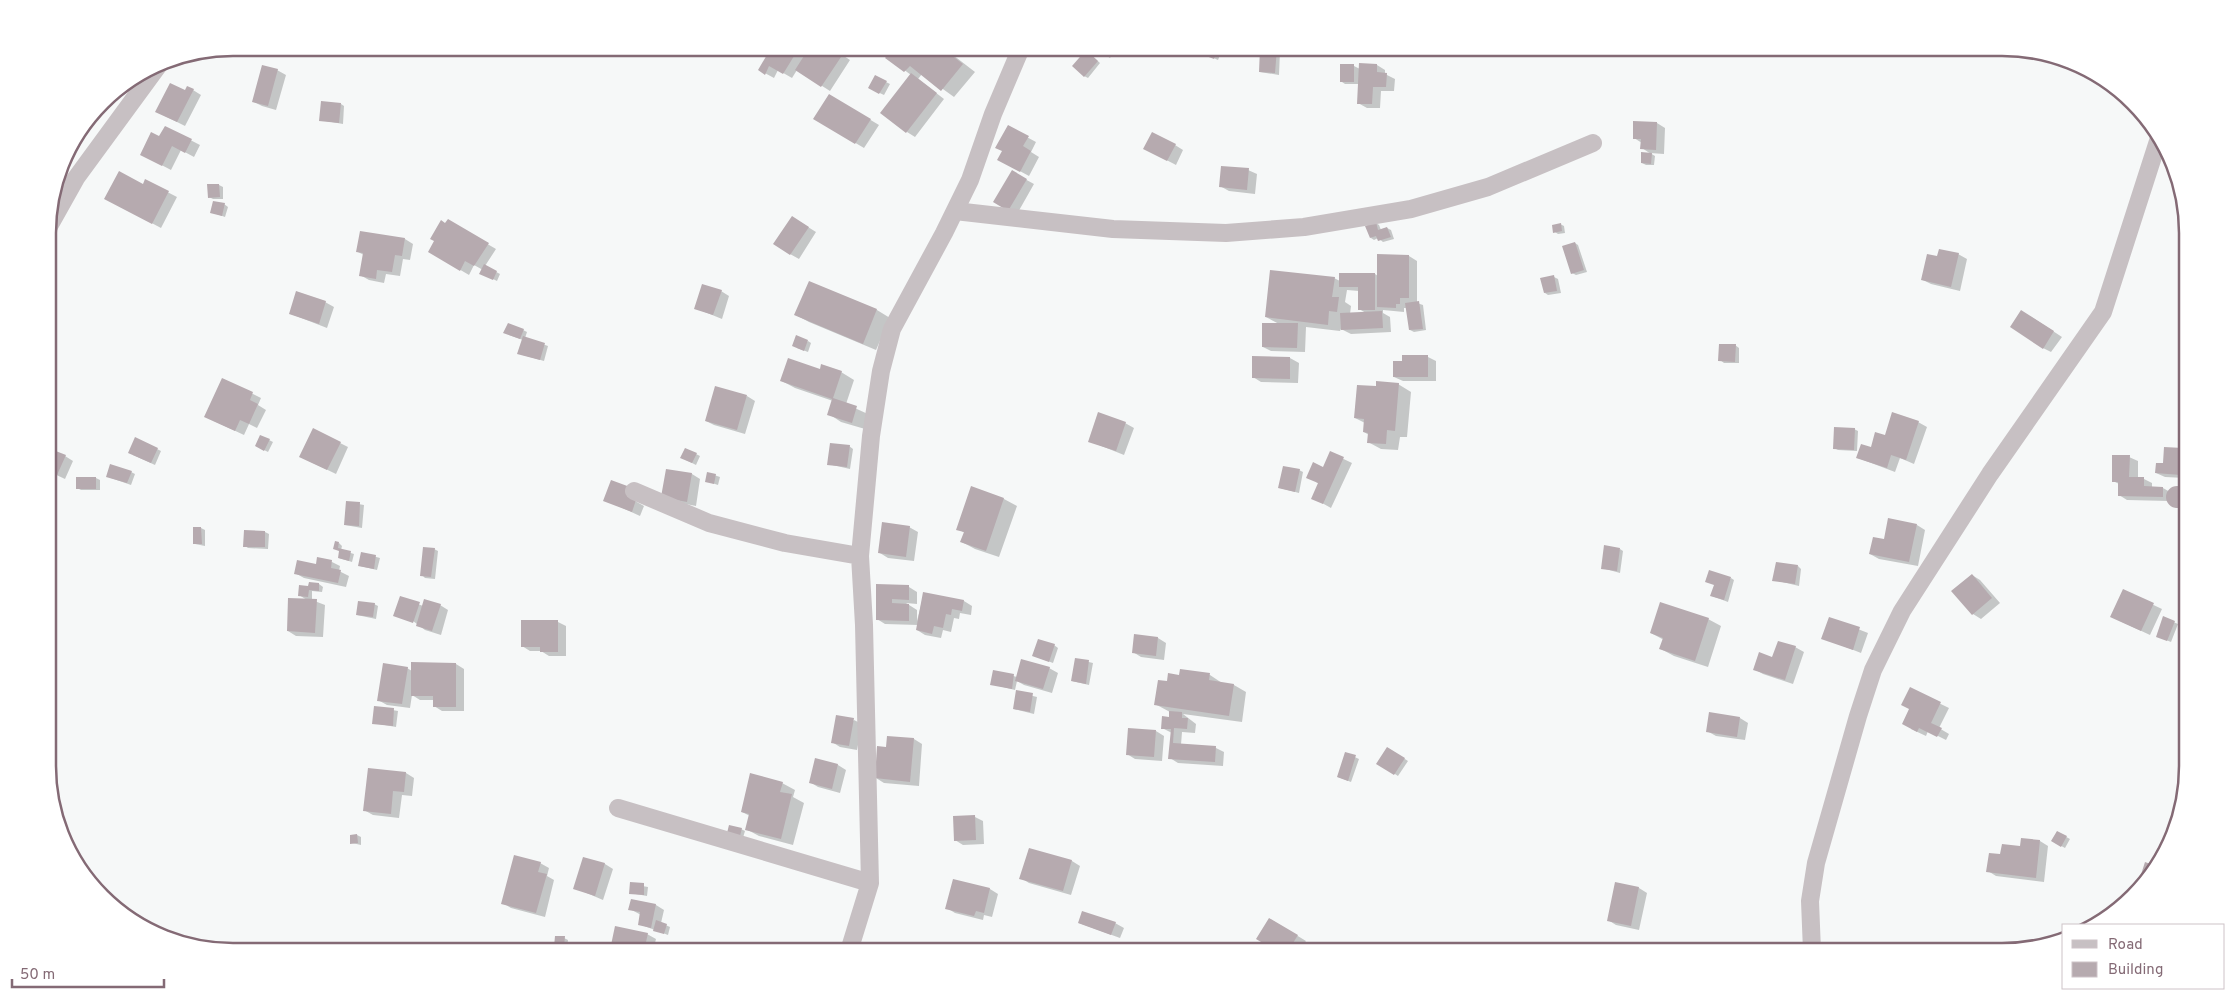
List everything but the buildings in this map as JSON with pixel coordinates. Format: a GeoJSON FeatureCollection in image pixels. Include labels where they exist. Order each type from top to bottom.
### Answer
{"type":"FeatureCollection","features":[{"type":"Feature","properties":{"kind":"street"},"geometry":{"type":"LineString","coordinates":[[851,943],[870,882],[864,625],[860,556],[871,436],[881,370],[892,329],[970,180],[993,114],[1018,56]]}},
{"type":"Feature","properties":{"kind":"street"},"geometry":{"type":"LineString","coordinates":[[58,210],[76,178],[151,77]]}},
{"type":"Feature","properties":{"kind":"street"},"geometry":{"type":"LineString","coordinates":[[955,211],[1113,229],[1226,233],[1304,227],[1411,209],[1488,187],[1593,143]]}},
{"type":"Feature","properties":{"kind":"street"},"geometry":{"type":"LineString","coordinates":[[1812,943],[1810,902],[1816,863],[1873,670],[1902,611],[1990,474],[2103,312],[2157,148]]}},
{"type":"Feature","properties":{"kind":"street"},"geometry":{"type":"LineString","coordinates":[[634,490],[709,523],[785,543],[860,556]]}},
{"type":"Feature","properties":{"kind":"street"},"geometry":{"type":"LineString","coordinates":[[618,808],[870,882]]}}]}
